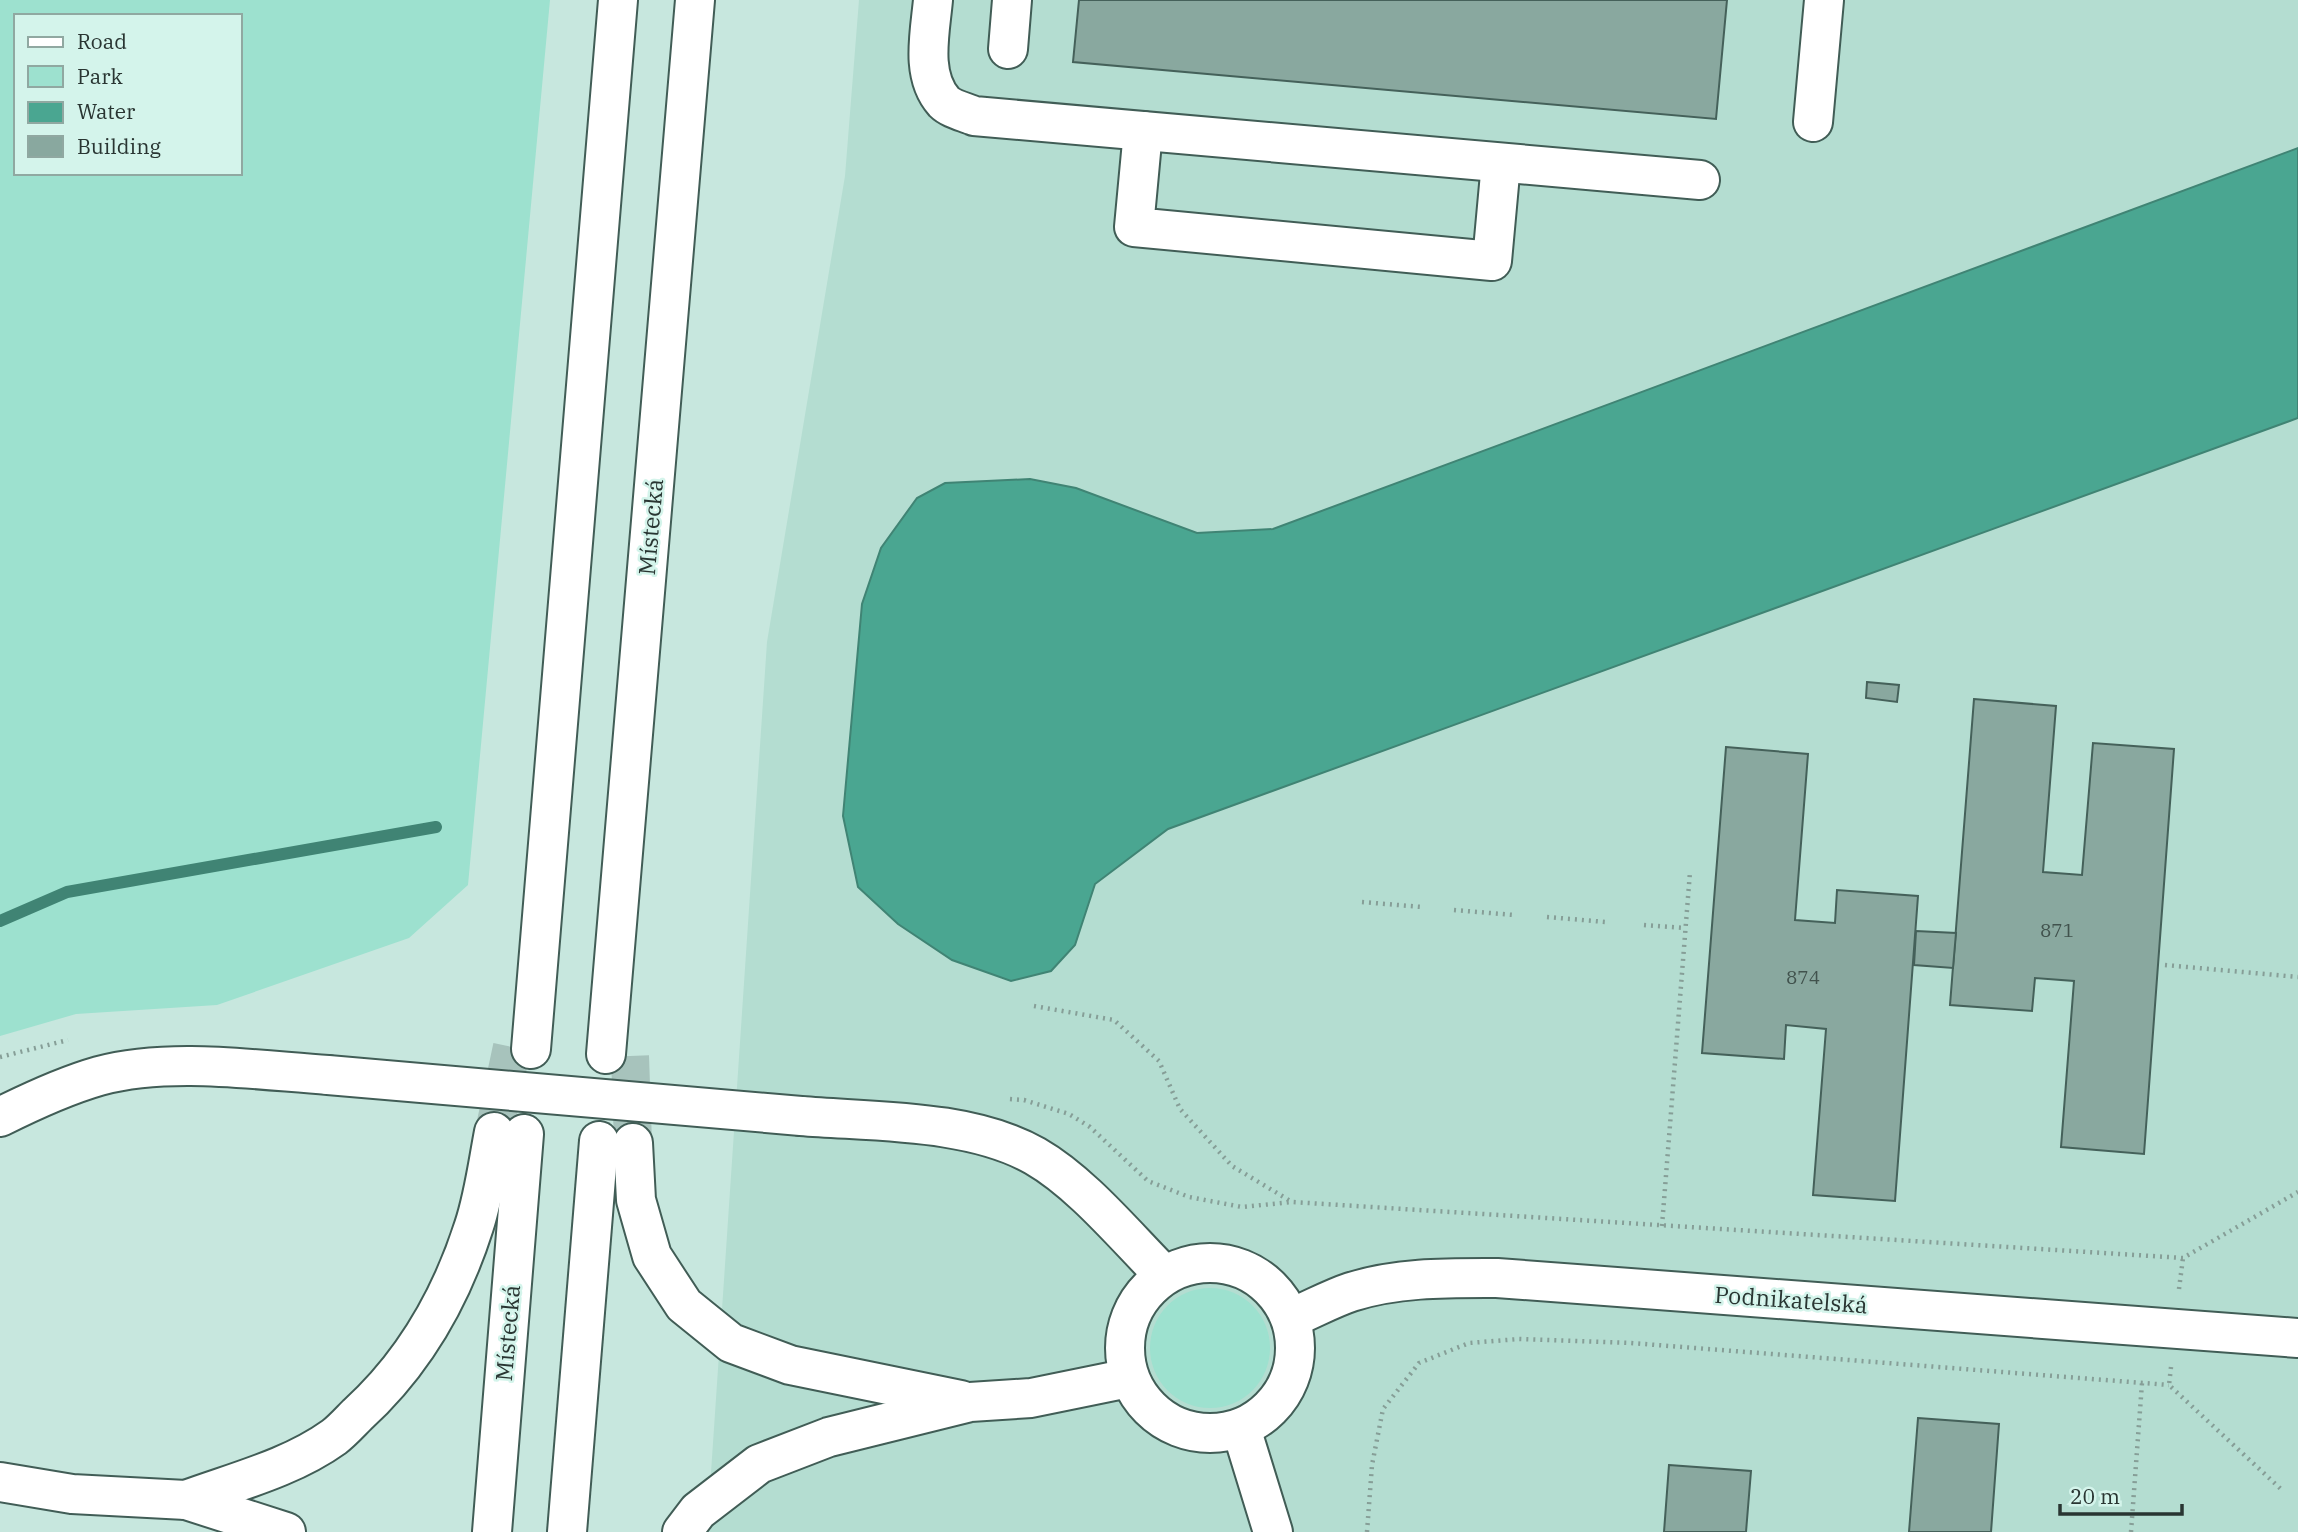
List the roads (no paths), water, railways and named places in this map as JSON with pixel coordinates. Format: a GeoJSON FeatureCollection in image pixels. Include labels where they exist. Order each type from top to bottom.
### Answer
{"type":"FeatureCollection","features":[{"type":"Feature","properties":{"kind":"main road"},"geometry":{"type":"LineString","coordinates":[[522,1048],[543,900],[618,0]]}},
{"type":"Feature","properties":{"kind":"main road","name":"Místecká"},"geometry":{"type":"LineString","coordinates":[[618,1055],[622,866],[695,0]]}},
{"type":"Feature","properties":{"kind":"main road"},"geometry":{"type":"LineString","coordinates":[[933,0],[929,44],[930,79],[945,104],[974,116],[1700,180]]}},
{"type":"Feature","properties":{"kind":"main road"},"geometry":{"type":"LineString","coordinates":[[1008,48],[1012,0]]}},
{"type":"Feature","properties":{"kind":"main road"},"geometry":{"type":"LineString","coordinates":[[1813,122],[1824,0]]}},
{"type":"Feature","properties":{"kind":"main road"},"geometry":{"type":"LineString","coordinates":[[1143,131],[1134,227],[1492,261],[1501,163]]}},
{"type":"Feature","properties":{"kind":"main road"},"geometry":{"type":"LineString","coordinates":[[0,1117],[46,1094],[100,1076],[157,1067],[328,1075],[957,1129],[998,1139],[1035,1156],[1071,1181],[1164,1275]]}},
{"type":"Feature","properties":{"kind":"main road","name":"Místecká"},"geometry":{"type":"LineString","coordinates":[[187,1500],[286,1464],[334,1437],[373,1401],[408,1361],[436,1317],[458,1272],[509,1133],[492,1532]]}},
{"type":"Feature","properties":{"kind":"main road"},"geometry":{"type":"LineString","coordinates":[[567,1532],[616,1142],[652,1256],[684,1305],[730,1343],[790,1365],[970,1402]]}},
{"type":"Feature","properties":{"kind":"main road"},"geometry":{"type":"LineString","coordinates":[[1213,1262],[1237,1267],[1260,1278],[1278,1296],[1291,1318],[1296,1344],[1293,1371],[1282,1395],[1264,1415],[1241,1428],[1214,1434],[1187,1431],[1163,1419],[1143,1401],[1129,1378],[1124,1355],[1125,1331],[1133,1309],[1147,1290],[1164,1275],[1188,1265],[1213,1262]]}},
{"type":"Feature","properties":{"kind":"main road","name":"Podnikatelská"},"geometry":{"type":"LineString","coordinates":[[1291,1318],[1351,1293],[1382,1285],[1433,1279],[1497,1278],[2298,1338]]}},
{"type":"Feature","properties":{"kind":"main road"},"geometry":{"type":"LineString","coordinates":[[682,1532],[698,1511],[759,1464],[829,1437],[970,1402],[1031,1398],[1129,1378]]}},
{"type":"Feature","properties":{"kind":"main road"},"geometry":{"type":"LineString","coordinates":[[1241,1428],[1273,1532]]}},
{"type":"Feature","properties":{"kind":"main road"},"geometry":{"type":"LineString","coordinates":[[0,1482],[72,1494],[187,1500],[286,1532]]}},
{"type":"Feature","properties":{"kind":"water"},"geometry":{"type":"Polygon","coordinates":[[[2298,148],[2298,418],[1168,829],[1095,884],[1075,945],[1051,971],[1011,981],[952,960],[898,924],[858,887],[843,816],[862,604],[881,548],[917,498],[945,483],[1030,479],[1076,488],[1197,533],[1273,529],[2298,148]]]}},
{"type":"Feature","properties":{"kind":"waterway"},"geometry":{"type":"LineString","coordinates":[[0,921],[67,892],[436,827]]}},
{"type":"Feature","properties":{"kind":"tunnel"},"geometry":{"type":"LineString","coordinates":[[494,1132],[512,1047]]}},
{"type":"Feature","properties":{"kind":"tunnel"},"geometry":{"type":"LineString","coordinates":[[630,1056],[633,1143]]}}]}
